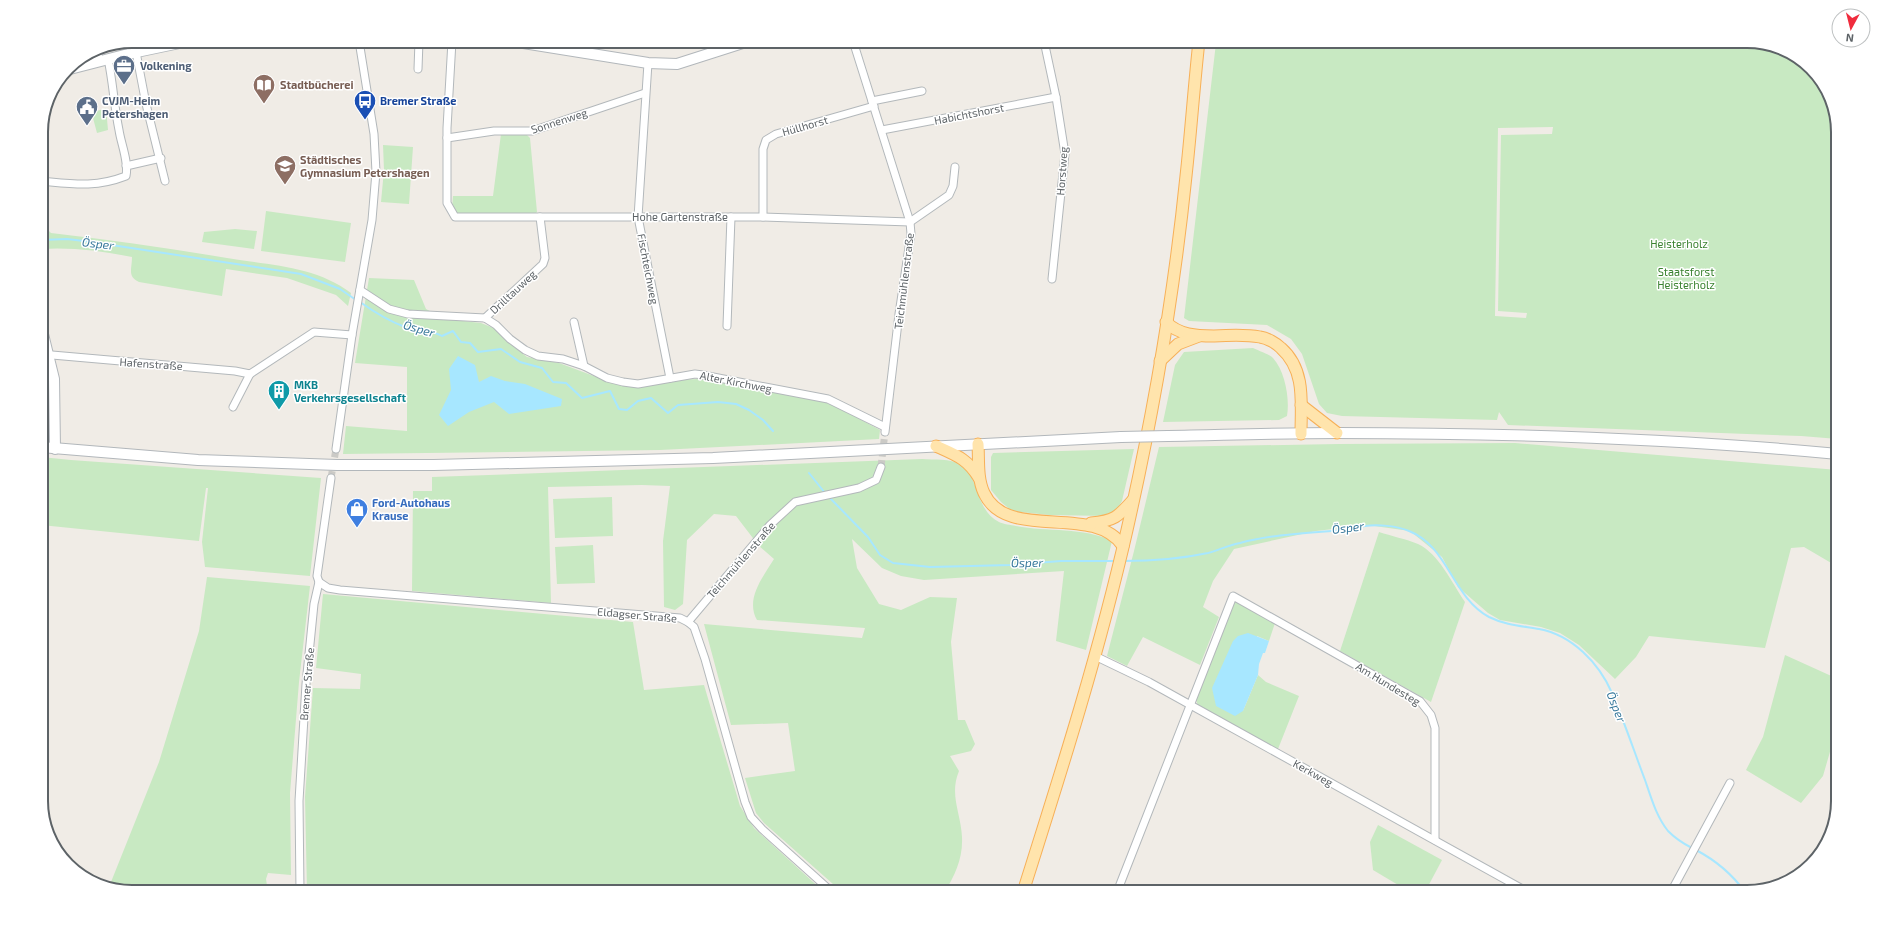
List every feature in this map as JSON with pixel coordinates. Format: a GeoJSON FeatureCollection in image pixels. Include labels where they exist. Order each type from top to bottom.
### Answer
{"type":"FeatureCollection","features":[{"type":"Feature","properties":{"kind":"main road"},"geometry":{"type":"LineString","coordinates":[[80,66],[154,48]]}},
{"type":"Feature","properties":{"kind":"main road"},"geometry":{"type":"LineString","coordinates":[[563,48],[648,62],[677,64],[726,48]]}},
{"type":"Feature","properties":{"kind":"main road"},"geometry":{"type":"LineString","coordinates":[[1025,885],[1096,656],[1123,548],[1133,500],[1160,361],[1166,322],[1186,178],[1197,48]]}},
{"type":"Feature","properties":{"kind":"main road"},"geometry":{"type":"LineString","coordinates":[[1166,322],[1181,332],[1200,336],[1254,336],[1261,337],[1276,344],[1289,355],[1297,370],[1301,387],[1301,434]]}},
{"type":"Feature","properties":{"kind":"main road"},"geometry":{"type":"LineString","coordinates":[[1160,361],[1178,344],[1200,336]]}},
{"type":"Feature","properties":{"kind":"main road"},"geometry":{"type":"LineString","coordinates":[[48,350],[54,379],[55,449]]}},
{"type":"Feature","properties":{"kind":"main road"},"geometry":{"type":"LineString","coordinates":[[1301,405],[1337,433]]}},
{"type":"Feature","properties":{"kind":"main road"},"geometry":{"type":"LineString","coordinates":[[48,448],[255,462],[434,465],[713,458],[1121,437],[1337,433],[1524,435],[1629,439],[1831,453]]}},
{"type":"Feature","properties":{"kind":"main road"},"geometry":{"type":"LineString","coordinates":[[978,444],[980,479]]}},
{"type":"Feature","properties":{"kind":"main road"},"geometry":{"type":"LineString","coordinates":[[936,446],[972,465],[980,479],[987,499],[995,508],[1007,515],[1020,518],[1080,524],[1104,522],[1117,518],[1133,500]]}},
{"type":"Feature","properties":{"kind":"main road"},"geometry":{"type":"LineString","coordinates":[[1080,524],[1111,533],[1117,538],[1123,548]]}},
{"type":"Feature","properties":{"kind":"street"},"geometry":{"type":"LineString","coordinates":[[132,48],[134,52],[146,104],[161,158],[165,181]]}},
{"type":"Feature","properties":{"kind":"street"},"geometry":{"type":"LineString","coordinates":[[336,449],[352,335],[372,220],[377,154],[367,85],[359,48]]}},
{"type":"Feature","properties":{"kind":"street"},"geometry":{"type":"LineString","coordinates":[[418,69],[419,48]]}},
{"type":"Feature","properties":{"kind":"street"},"geometry":{"type":"LineString","coordinates":[[447,138],[452,48]]}},
{"type":"Feature","properties":{"kind":"street","name":"Teichmühlenstraße"},"geometry":{"type":"LineString","coordinates":[[854,48],[882,130],[910,222],[911,234],[885,430]]}},
{"type":"Feature","properties":{"kind":"street","name":"Horstweg"},"geometry":{"type":"LineString","coordinates":[[1046,48],[1056,97],[1065,154],[1052,279]]}},
{"type":"Feature","properties":{"kind":"street"},"geometry":{"type":"LineString","coordinates":[[48,181],[78,185],[95,185],[111,182],[126,176],[126,166],[118,129],[114,86],[104,60],[100,54]]}},
{"type":"Feature","properties":{"kind":"street","name":"Fischteichweg"},"geometry":{"type":"LineString","coordinates":[[648,62],[638,217],[670,378]]}},
{"type":"Feature","properties":{"kind":"street"},"geometry":{"type":"LineString","coordinates":[[873,103],[922,90]]}},
{"type":"Feature","properties":{"kind":"street","name":"Sonnenweg"},"geometry":{"type":"LineString","coordinates":[[447,138],[494,131],[532,131],[645,93]]}},
{"type":"Feature","properties":{"kind":"street","name":"Habichtshorst"},"geometry":{"type":"LineString","coordinates":[[882,130],[1056,97]]}},
{"type":"Feature","properties":{"kind":"street","name":"Hüllhorst"},"geometry":{"type":"LineString","coordinates":[[763,217],[763,149],[766,140],[776,134],[873,103]]}},
{"type":"Feature","properties":{"kind":"street","name":"Hohe Gartenstraße"},"geometry":{"type":"LineString","coordinates":[[447,138],[447,202],[452,214],[455,217],[763,217],[910,222]]}},
{"type":"Feature","properties":{"kind":"street"},"geometry":{"type":"LineString","coordinates":[[126,166],[161,158]]}},
{"type":"Feature","properties":{"kind":"street"},"geometry":{"type":"LineString","coordinates":[[910,222],[949,195],[955,167]]}},
{"type":"Feature","properties":{"kind":"street","name":"Drilltauweg"},"geometry":{"type":"LineString","coordinates":[[485,318],[543,264],[544,258],[540,217]]}},
{"type":"Feature","properties":{"kind":"street"},"geometry":{"type":"LineString","coordinates":[[727,326],[731,218]]}},
{"type":"Feature","properties":{"kind":"street"},"geometry":{"type":"LineString","coordinates":[[359,293],[390,309],[408,314],[485,318]]}},
{"type":"Feature","properties":{"kind":"street","name":"Alter Kirchweg"},"geometry":{"type":"LineString","coordinates":[[485,318],[496,325],[510,339],[525,350],[538,356],[563,360],[584,366],[607,378],[638,384],[695,374],[703,374],[828,399],[885,430]]}},
{"type":"Feature","properties":{"kind":"street"},"geometry":{"type":"LineString","coordinates":[[574,322],[584,366]]}},
{"type":"Feature","properties":{"kind":"street"},"geometry":{"type":"LineString","coordinates":[[233,407],[250,374],[314,332],[352,335]]}},
{"type":"Feature","properties":{"kind":"street","name":"Hafenstraße"},"geometry":{"type":"LineString","coordinates":[[49,354],[235,371],[250,374]]}},
{"type":"Feature","properties":{"kind":"street","name":"Teichmühlenstraße"},"geometry":{"type":"LineString","coordinates":[[688,622],[770,525],[795,502],[818,496],[833,495],[859,488],[876,480],[881,467]]}},
{"type":"Feature","properties":{"kind":"street","name":"Bremer Straße"},"geometry":{"type":"LineString","coordinates":[[300,885],[299,801],[305,700],[314,604],[319,582],[317,576],[331,478]]}},
{"type":"Feature","properties":{"kind":"street","name":"Eldagser Straße"},"geometry":{"type":"LineString","coordinates":[[319,582],[328,588],[340,590],[680,618],[688,622],[694,627],[705,659],[745,802],[751,817],[824,885]]}},
{"type":"Feature","properties":{"kind":"street","name":"Am Hundesteg"},"geometry":{"type":"LineString","coordinates":[[1189,705],[1233,596],[1400,689],[1424,705],[1431,715],[1435,728],[1435,840]]}},
{"type":"Feature","properties":{"kind":"street","name":"Kerkweg"},"geometry":{"type":"LineString","coordinates":[[1096,656],[1149,682],[1515,885]]}},
{"type":"Feature","properties":{"kind":"street"},"geometry":{"type":"LineString","coordinates":[[1120,885],[1189,705]]}},
{"type":"Feature","properties":{"kind":"street"},"geometry":{"type":"LineString","coordinates":[[1675,885],[1730,784]]}},
{"type":"Feature","properties":{"kind":"green space"},"geometry":{"type":"Polygon","coordinates":[[[1215,48],[1758,49],[1774,52],[1794,62],[1817,85],[1827,105],[1831,126],[1831,438],[1508,425],[1499,412],[1497,420],[1342,416],[1327,413],[1319,404],[1302,354],[1291,339],[1267,325],[1189,321],[1184,318],[1215,48]],[[1553,127],[1498,128],[1495,316],[1526,318],[1527,313],[1498,311],[1501,135],[1552,134],[1553,127]]]}},
{"type":"Feature","properties":{"kind":"green space"},"geometry":{"type":"Polygon","coordinates":[[[96,105],[97,111],[106,108],[108,130],[97,133],[93,118],[85,120],[83,109],[96,105]]]}},
{"type":"Feature","properties":{"kind":"green space"},"geometry":{"type":"Polygon","coordinates":[[[501,134],[526,134],[530,138],[537,212],[535,214],[457,214],[452,209],[453,196],[493,196],[501,134]]]}},
{"type":"Feature","properties":{"kind":"green space"},"geometry":{"type":"Polygon","coordinates":[[[383,145],[413,147],[409,204],[381,202],[384,170],[383,145]]]}},
{"type":"Feature","properties":{"kind":"green space"},"geometry":{"type":"Polygon","coordinates":[[[266,211],[351,223],[345,262],[261,251],[266,211]]]}},
{"type":"Feature","properties":{"kind":"green space"},"geometry":{"type":"Polygon","coordinates":[[[235,229],[257,231],[254,249],[202,242],[204,232],[235,229]]]}},
{"type":"Feature","properties":{"kind":"green space"},"geometry":{"type":"Polygon","coordinates":[[[48,230],[51,233],[117,241],[292,268],[323,277],[351,293],[348,306],[336,295],[287,278],[226,269],[222,296],[139,282],[135,280],[132,275],[132,257],[87,250],[48,249],[48,230]]]}},
{"type":"Feature","properties":{"kind":"green space"},"geometry":{"type":"Polygon","coordinates":[[[369,278],[414,280],[426,309],[445,319],[481,323],[496,329],[504,339],[527,357],[559,363],[610,382],[699,379],[828,402],[880,430],[879,439],[660,450],[343,454],[346,426],[407,431],[407,367],[355,363],[369,278]]]}},
{"type":"Feature","properties":{"kind":"green space"},"geometry":{"type":"Polygon","coordinates":[[[1253,348],[1273,358],[1281,370],[1286,386],[1288,402],[1287,416],[1279,420],[1163,422],[1175,365],[1184,352],[1253,348]]]}},
{"type":"Feature","properties":{"kind":"green space"},"geometry":{"type":"Polygon","coordinates":[[[1515,443],[1831,469],[1831,563],[1804,547],[1791,548],[1765,648],[1649,636],[1636,657],[1615,679],[1579,645],[1560,633],[1541,627],[1500,620],[1488,613],[1458,587],[1442,557],[1410,531],[1367,525],[1316,531],[1234,549],[1213,581],[1203,607],[1219,617],[1200,665],[1143,637],[1127,666],[1107,656],[1159,447],[1515,443]]]}},
{"type":"Feature","properties":{"kind":"green space"},"geometry":{"type":"Polygon","coordinates":[[[1134,449],[1122,501],[1116,511],[1107,516],[1049,515],[1012,511],[1001,502],[991,490],[991,457],[993,453],[1134,449]]]}},
{"type":"Feature","properties":{"kind":"green space"},"geometry":{"type":"Polygon","coordinates":[[[48,458],[321,478],[310,576],[205,567],[202,542],[208,488],[206,488],[199,541],[48,526],[48,458]]]}},
{"type":"Feature","properties":{"kind":"green space"},"geometry":{"type":"Polygon","coordinates":[[[922,459],[947,460],[961,465],[967,470],[985,509],[991,517],[999,522],[1028,528],[1065,530],[1090,534],[1112,541],[1086,650],[1056,641],[1064,571],[924,580],[901,576],[882,568],[852,539],[857,568],[879,604],[901,610],[930,597],[957,598],[951,642],[958,720],[965,720],[975,744],[971,751],[950,756],[959,771],[956,780],[955,796],[961,828],[962,845],[958,866],[949,885],[834,885],[764,823],[756,813],[745,778],[795,771],[788,723],[731,725],[704,624],[862,638],[865,628],[757,620],[753,604],[754,596],[774,559],[759,546],[736,516],[714,514],[687,540],[683,604],[675,610],[664,607],[663,541],[670,486],[642,485],[548,487],[551,603],[412,591],[413,491],[432,491],[432,477],[922,459]]]}},
{"type":"Feature","properties":{"kind":"green space"},"geometry":{"type":"Polygon","coordinates":[[[612,497],[613,536],[555,538],[553,499],[612,497]]]}},
{"type":"Feature","properties":{"kind":"green space"},"geometry":{"type":"Polygon","coordinates":[[[1379,532],[1413,542],[1426,549],[1439,562],[1465,602],[1431,702],[1340,651],[1379,532]]]}},
{"type":"Feature","properties":{"kind":"green space"},"geometry":{"type":"Polygon","coordinates":[[[593,545],[595,583],[557,584],[555,547],[593,545]]]}},
{"type":"Feature","properties":{"kind":"green space"},"geometry":{"type":"Polygon","coordinates":[[[207,577],[310,586],[299,682],[290,793],[291,875],[268,873],[266,879],[267,885],[126,885],[111,882],[159,762],[199,631],[207,577]]]}},
{"type":"Feature","properties":{"kind":"green space"},"geometry":{"type":"Polygon","coordinates":[[[323,594],[633,622],[644,690],[704,685],[740,806],[754,828],[816,885],[307,885],[305,797],[313,688],[360,689],[361,674],[316,668],[323,594]]]}},
{"type":"Feature","properties":{"kind":"green space"},"geometry":{"type":"Polygon","coordinates":[[[1236,601],[1275,623],[1269,641],[1257,636],[1243,711],[1258,675],[1266,682],[1299,696],[1278,749],[1198,706],[1195,696],[1233,603],[1236,601]]]}},
{"type":"Feature","properties":{"kind":"green space"},"geometry":{"type":"Polygon","coordinates":[[[1785,655],[1831,676],[1831,748],[1823,776],[1801,803],[1746,770],[1763,737],[1785,655]]]}},
{"type":"Feature","properties":{"kind":"green space"},"geometry":{"type":"Polygon","coordinates":[[[1378,825],[1442,860],[1429,885],[1398,885],[1373,870],[1370,842],[1378,825]]]}},
{"type":"Feature","properties":{"kind":"water"},"geometry":{"type":"Polygon","coordinates":[[[458,356],[475,365],[479,382],[491,376],[505,381],[525,384],[562,399],[561,406],[509,414],[494,402],[469,412],[448,426],[439,415],[451,390],[449,369],[458,356]]]}},
{"type":"Feature","properties":{"kind":"water"},"geometry":{"type":"Polygon","coordinates":[[[1248,633],[1269,641],[1259,664],[1258,675],[1243,711],[1235,716],[1216,706],[1212,688],[1233,641],[1238,636],[1248,633]]]}},
{"type":"Feature","properties":{"kind":"waterway","name":"Ösper"},"geometry":{"type":"LineString","coordinates":[[48,240],[67,239],[92,242],[301,274],[340,289],[356,300]]}},
{"type":"Feature","properties":{"kind":"waterway","name":"Ösper"},"geometry":{"type":"LineString","coordinates":[[360,302],[382,316],[405,327],[433,332],[442,336],[453,331],[461,342],[470,343],[478,352],[501,349],[520,362],[542,368],[553,382],[566,383],[582,398],[610,391],[619,409],[627,410],[638,401],[651,398],[668,413],[678,405],[718,402],[736,404],[749,410],[763,420],[773,431]]}},
{"type":"Feature","properties":{"kind":"waterway","name":"Ösper"},"geometry":{"type":"LineString","coordinates":[[809,473],[825,493]]}},
{"type":"Feature","properties":{"kind":"waterway","name":"Ösper"},"geometry":{"type":"LineString","coordinates":[[828,496],[868,537],[880,555],[893,563],[930,567],[1011,565],[1061,561],[1116,561]]}},
{"type":"Feature","properties":{"kind":"waterway","name":"Ösper"},"geometry":{"type":"LineString","coordinates":[[1123,561],[1187,557],[1208,553],[1253,540],[1291,534],[1343,530],[1370,525],[1381,525],[1409,531],[1422,538],[1433,548],[1466,597],[1489,617],[1501,622],[1551,632],[1573,644],[1592,661],[1600,671],[1612,693],[1660,819],[1670,833],[1692,848]]}},
{"type":"Feature","properties":{"kind":"waterway","name":"Ösper"},"geometry":{"type":"LineString","coordinates":[[1696,850],[1723,868],[1740,885]]}},
{"type":"Feature","properties":{"kind":"tunnel"},"geometry":{"type":"LineString","coordinates":[[881,467],[885,432]]}},
{"type":"Feature","properties":{"kind":"tunnel"},"geometry":{"type":"LineString","coordinates":[[331,478],[336,449]]}},
{"type":"Feature","properties":{"kind":"place","name":"Volkening"},"geometry":{"type":"Point","coordinates":[124,86]}},
{"type":"Feature","properties":{"kind":"place","name":"Stadtbücherei"},"geometry":{"type":"Point","coordinates":[264,104]}},
{"type":"Feature","properties":{"kind":"place","name":"Bremer Straße"},"geometry":{"type":"Point","coordinates":[365,120]}},
{"type":"Feature","properties":{"kind":"place","name":"CVJM-Heim Petershagen"},"geometry":{"type":"Point","coordinates":[87,126]}},
{"type":"Feature","properties":{"kind":"place","name":"Städtisches Gymnasium Petershagen"},"geometry":{"type":"Point","coordinates":[285,186]}},
{"type":"Feature","properties":{"kind":"place","name":"MKB Verkehrsgesellschaft"},"geometry":{"type":"Point","coordinates":[279,410]}},
{"type":"Feature","properties":{"kind":"place","name":"Ford-Autohaus Krause"},"geometry":{"type":"Point","coordinates":[357,528]}},
{"type":"Feature","properties":{"kind":"park label","name":"Heisterholz"},"geometry":{"type":"Point","coordinates":[1679,244]}},
{"type":"Feature","properties":{"kind":"park label","name":"Staatsforst Heisterholz"},"geometry":{"type":"Point","coordinates":[1686,278]}}]}
